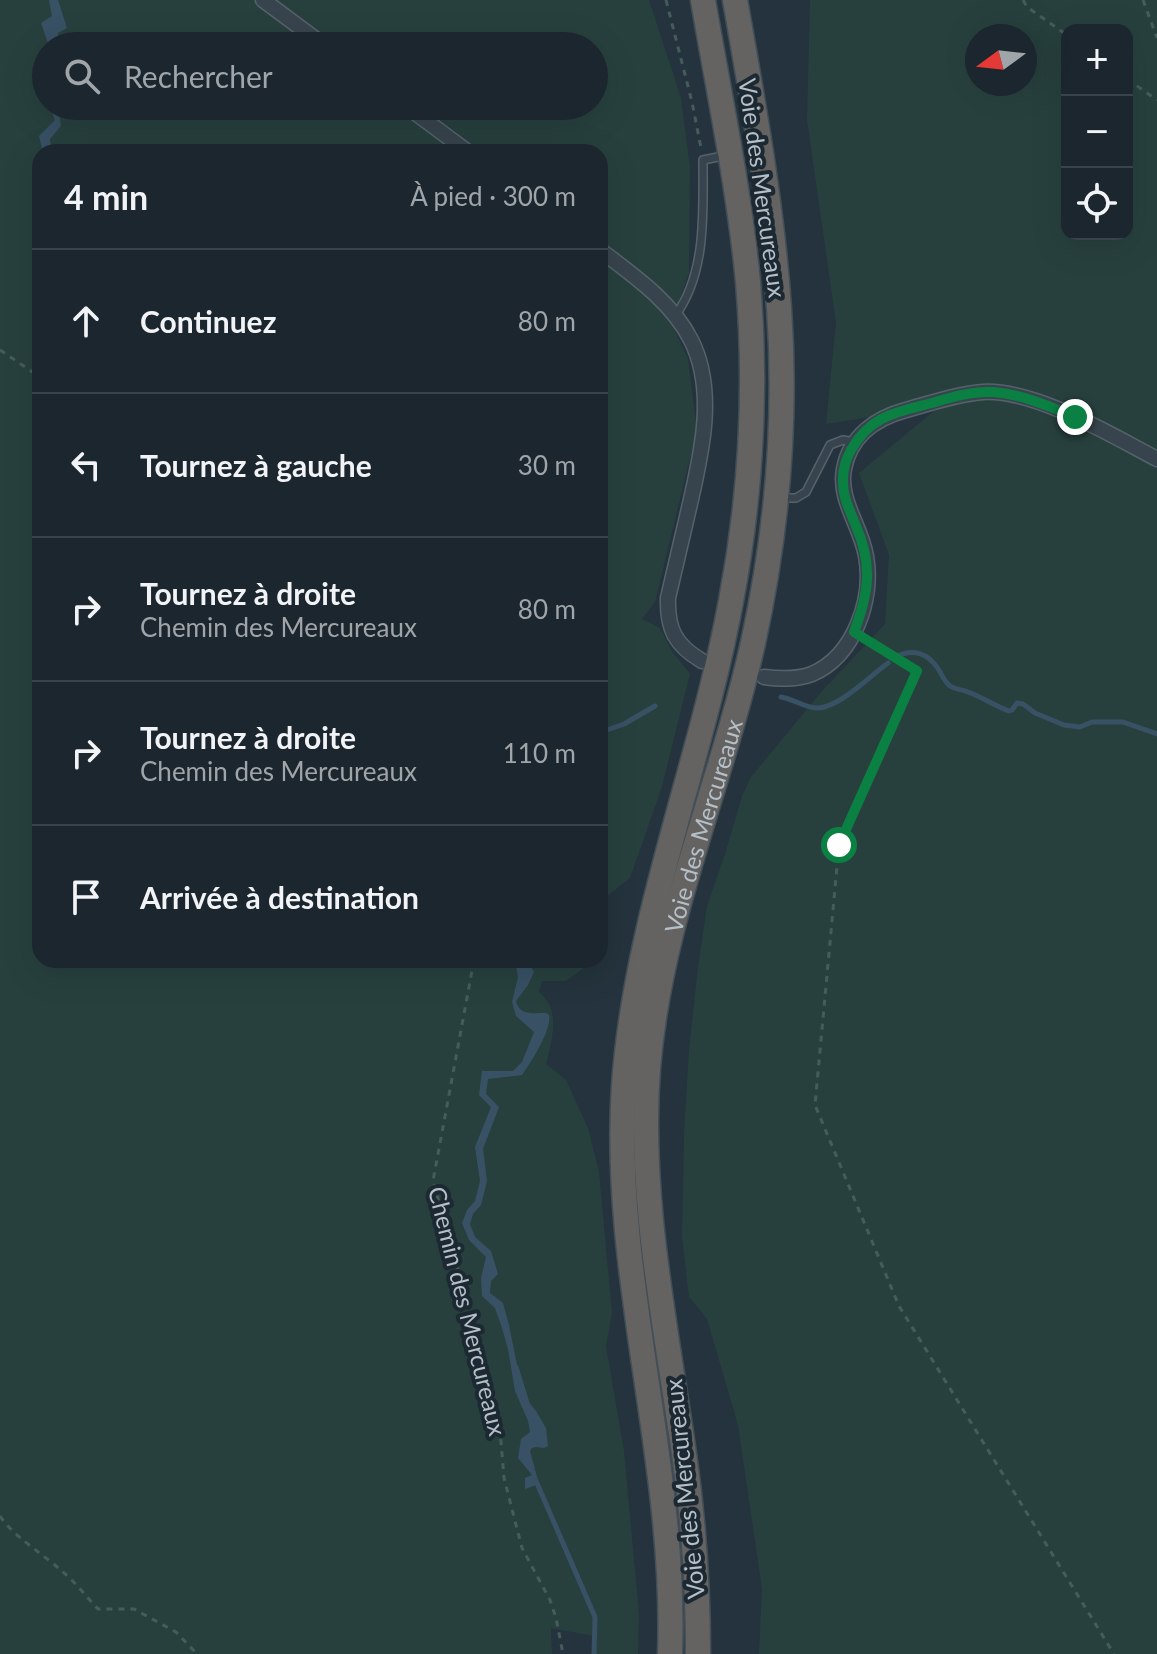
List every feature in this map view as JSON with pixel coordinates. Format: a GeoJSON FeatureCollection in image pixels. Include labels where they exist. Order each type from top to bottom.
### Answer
{"type":"FeatureCollection","features":[{"type":"Feature","properties":{"kind":"highway","name":"Voie des Mercureaux"},"geometry":{"type":"LineString","coordinates":[[670,1654],[671,1607],[665,1508],[626,1209],[624,1091],[638,975],[724,638],[736,575],[750,461],[752,341],[745,254],[703,0]]}},
{"type":"Feature","properties":{"kind":"highway","name":"Voie des Mercureaux"},"geometry":{"type":"LineString","coordinates":[[698,1654],[697,1578],[691,1506],[649,1207],[646,1091],[653,1020],[667,950],[745,674],[765,582],[776,498],[781,400],[777,280],[763,165],[735,0]]}},
{"type":"Feature","properties":{"kind":"street"},"geometry":{"type":"LineString","coordinates":[[263,0],[306,32]]}},
{"type":"Feature","properties":{"kind":"street"},"geometry":{"type":"LineString","coordinates":[[425,120],[457,144]]}},
{"type":"Feature","properties":{"kind":"street"},"geometry":{"type":"LineString","coordinates":[[608,256],[653,292],[675,316],[691,340],[699,363],[705,424],[701,455],[668,598],[668,615],[677,641],[688,653],[702,661]]}},
{"type":"Feature","properties":{"kind":"street"},"geometry":{"type":"LineString","coordinates":[[764,677],[793,679],[810,675],[829,665],[844,650],[854,632],[865,600],[868,570],[866,553],[845,496],[843,482],[847,458],[856,442],[879,419],[956,396],[992,392],[1017,396],[1075,417],[1157,459]]}},
{"type":"Feature","properties":{"kind":"lane"},"geometry":{"type":"LineString","coordinates":[[675,316],[685,302],[695,273],[702,224],[703,160],[730,154]]}},
{"type":"Feature","properties":{"kind":"lane"},"geometry":{"type":"LineString","coordinates":[[776,498],[796,498],[806,492],[830,445],[843,440],[856,442]]}},
{"type":"Feature","properties":{"kind":"path"},"geometry":{"type":"LineString","coordinates":[[666,0],[703,160]]}},
{"type":"Feature","properties":{"kind":"path"},"geometry":{"type":"LineString","coordinates":[[1023,0],[1027,7],[1061,31]]}},
{"type":"Feature","properties":{"kind":"path"},"geometry":{"type":"LineString","coordinates":[[1143,0],[1157,38]]}},
{"type":"Feature","properties":{"kind":"path"},"geometry":{"type":"LineString","coordinates":[[1133,83],[1157,100]]}},
{"type":"Feature","properties":{"kind":"path"},"geometry":{"type":"LineString","coordinates":[[0,350],[32,372]]}},
{"type":"Feature","properties":{"kind":"path"},"geometry":{"type":"LineString","coordinates":[[854,632],[917,671],[839,845],[815,1105],[899,1306],[1114,1654]]}},
{"type":"Feature","properties":{"kind":"path","name":"Chemin des Mercureaux"},"geometry":{"type":"LineString","coordinates":[[473,968],[433,1181],[499,1417],[504,1478],[522,1548],[550,1600],[563,1654]]}},
{"type":"Feature","properties":{"kind":"path"},"geometry":{"type":"LineString","coordinates":[[0,1516],[9,1530],[66,1574],[98,1609],[134,1609],[176,1632],[197,1654]]}},
{"type":"Feature","properties":{"kind":"green space"},"geometry":{"type":"Polygon","coordinates":[[[0,0],[649,0],[681,98],[690,168],[689,273],[671,322],[688,359],[697,430],[655,602],[642,619],[660,628],[672,651],[690,674],[662,787],[630,878],[608,896],[608,144],[32,144],[32,968],[584,968],[566,981],[542,981],[539,992],[548,1002],[553,1016],[553,1033],[546,1064],[566,1080],[588,1128],[599,1172],[612,1313],[606,1346],[624,1451],[639,1614],[638,1654],[594,1654],[594,1636],[551,1628],[552,1654],[0,1654],[0,0]]]}},
{"type":"Feature","properties":{"kind":"green space"},"geometry":{"type":"Polygon","coordinates":[[[810,0],[1157,0],[1157,1654],[759,1654],[762,1589],[738,1425],[707,1319],[689,1297],[682,1237],[684,1134],[698,967],[707,906],[751,777],[822,691],[885,624],[889,555],[859,473],[940,406],[826,424],[836,322],[807,120],[810,0]]]}},
{"type":"Feature","properties":{"kind":"water"},"geometry":{"type":"Polygon","coordinates":[[[49,0],[58,0],[67,28],[60,32],[44,32],[41,23],[52,16],[49,0]]]}},
{"type":"Feature","properties":{"kind":"water"},"geometry":{"type":"Polygon","coordinates":[[[55,120],[60,120],[61,126],[50,139],[51,144],[41,144],[39,136],[55,120]]]}},
{"type":"Feature","properties":{"kind":"water"},"geometry":{"type":"Polygon","coordinates":[[[516,968],[531,968],[534,972],[516,1001],[520,1009],[528,1013],[546,1013],[549,1021],[540,1046],[522,1075],[488,1079],[486,1094],[499,1107],[483,1149],[487,1181],[481,1205],[473,1214],[470,1224],[475,1237],[491,1251],[498,1274],[491,1281],[490,1293],[503,1303],[523,1395],[546,1428],[548,1446],[530,1451],[539,1484],[525,1489],[525,1478],[532,1475],[518,1458],[521,1439],[530,1432],[528,1421],[515,1391],[508,1349],[495,1308],[482,1296],[481,1278],[486,1257],[469,1240],[462,1223],[475,1201],[480,1181],[475,1147],[491,1107],[479,1095],[482,1071],[513,1071],[522,1062],[534,1032],[516,1016],[512,1002],[518,977],[516,968]]]}},
{"type":"Feature","properties":{"kind":"waterway"},"geometry":{"type":"LineString","coordinates":[[895,657],[908,653],[925,656],[935,664],[950,686],[1009,711],[1017,703],[1064,725],[1080,727],[1092,722],[1123,722],[1157,734]]}},
{"type":"Feature","properties":{"kind":"waterway"},"geometry":{"type":"LineString","coordinates":[[781,697],[813,708],[827,706],[845,697],[888,663]]}},
{"type":"Feature","properties":{"kind":"waterway"},"geometry":{"type":"LineString","coordinates":[[608,730],[655,706]]}},
{"type":"Feature","properties":{"kind":"waterway"},"geometry":{"type":"LineString","coordinates":[[516,1367],[527,1403]]}},
{"type":"Feature","properties":{"kind":"waterway"},"geometry":{"type":"LineString","coordinates":[[536,1481],[595,1617],[594,1654]]}},
{"type":"Feature","properties":{"kind":"route"},"geometry":{"type":"LineString","coordinates":[[839,845],[917,671],[854,632],[862,612],[868,570],[861,536],[845,496],[843,482],[847,458],[867,428],[879,419],[956,396],[1004,393],[1075,417]]}}]}
